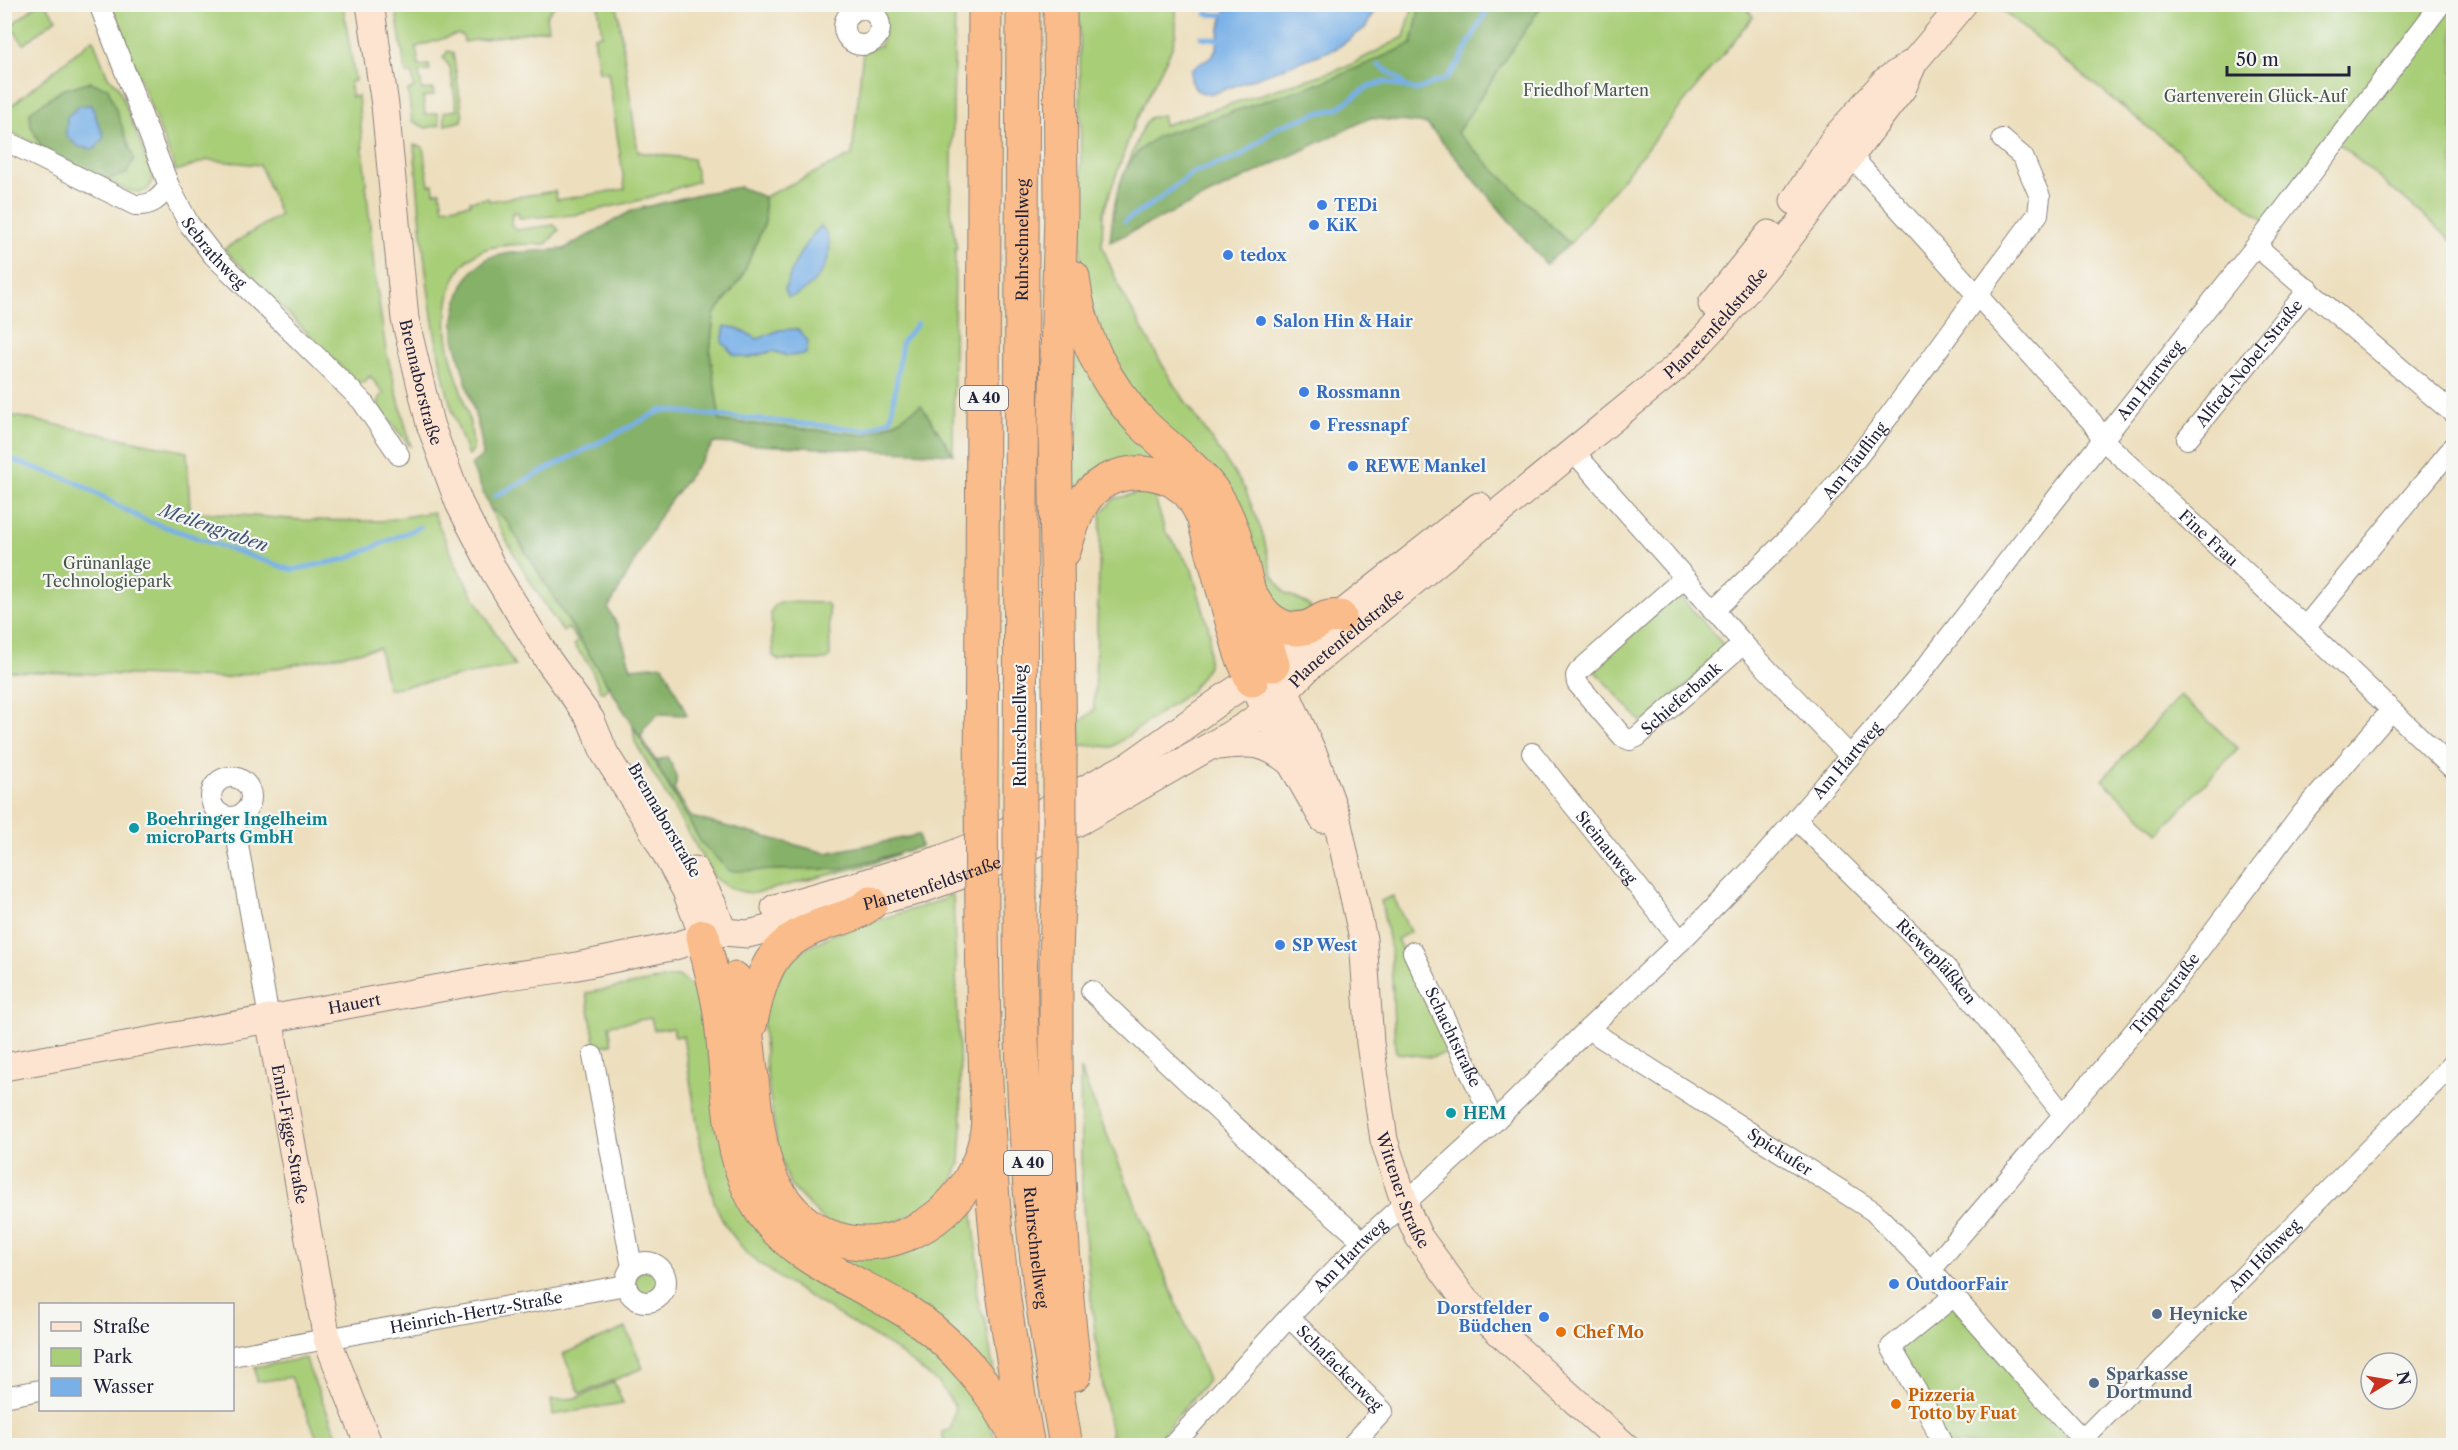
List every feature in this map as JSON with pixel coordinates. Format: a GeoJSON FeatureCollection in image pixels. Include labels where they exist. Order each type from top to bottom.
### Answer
{"type":"FeatureCollection","features":[{"type":"Feature","properties":{"kind":"highway","name":"A 40"},"geometry":{"type":"LineString","coordinates":[[986,4],[982,917],[988,1121],[997,1235],[1006,1311],[1028,1446]]}},
{"type":"Feature","properties":{"kind":"highway","name":"Ruhrschnellweg"},"geometry":{"type":"LineString","coordinates":[[1023,4],[1020,774],[1023,1071],[1028,1163],[1044,1312],[1064,1434]]}},
{"type":"Feature","properties":{"kind":"highway"},"geometry":{"type":"LineString","coordinates":[[1060,4],[1061,213],[1055,425],[1060,755],[1060,882],[1056,949],[1057,1150],[1065,1286],[1075,1375],[1064,1434]]}},
{"type":"Feature","properties":{"kind":"highway"},"geometry":{"type":"LineString","coordinates":[[1061,213],[1080,313],[1101,369],[1146,427],[1196,470],[1217,498],[1234,532],[1269,687]]}},
{"type":"Feature","properties":{"kind":"highway"},"geometry":{"type":"LineString","coordinates":[[1058,579],[1065,548],[1079,509],[1105,480],[1122,474],[1140,473],[1156,474],[1174,482],[1183,487],[1196,501],[1203,517],[1241,654],[1269,687]]}},
{"type":"Feature","properties":{"kind":"highway"},"geometry":{"type":"LineString","coordinates":[[1249,591],[1269,621],[1286,627],[1305,628],[1328,615],[1340,616]]}},
{"type":"Feature","properties":{"kind":"highway"},"geometry":{"type":"LineString","coordinates":[[747,1035],[762,976],[780,951],[798,936],[819,926],[856,915],[871,903]]}},
{"type":"Feature","properties":{"kind":"highway"},"geometry":{"type":"LineString","coordinates":[[713,934],[747,1035],[764,1154],[774,1187],[791,1210],[814,1229],[833,1239],[867,1244],[911,1234],[926,1226],[948,1206],[972,1176],[985,1146],[988,1121]]}},
{"type":"Feature","properties":{"kind":"highway"},"geometry":{"type":"LineString","coordinates":[[713,934],[719,1006],[736,1145],[749,1190],[758,1207],[769,1223],[808,1255],[907,1312],[951,1346],[985,1386],[1021,1446]]}},
{"type":"Feature","properties":{"kind":"main road","name":"Brennaborstraße"},"geometry":{"type":"LineString","coordinates":[[370,4],[384,105],[405,319],[430,424],[459,503],[495,573],[532,636],[591,720],[616,738],[631,760],[702,883],[713,934]]}},
{"type":"Feature","properties":{"kind":"main road","name":"Planetenfeldstraße"},"geometry":{"type":"LineString","coordinates":[[713,934],[748,934],[871,903],[917,891],[998,862],[1082,820],[1208,747],[1340,616],[1665,353],[1704,314],[1806,186],[1843,146],[1902,89],[1914,62],[1963,4]]}},
{"type":"Feature","properties":{"kind":"main road","name":"Planetenfeldstraße"},"geometry":{"type":"LineString","coordinates":[[713,934],[743,916],[865,883],[944,858],[1001,834],[1130,765],[1228,695],[1269,687],[1309,667],[1675,368],[1722,321],[1758,278],[1843,146]]}},
{"type":"Feature","properties":{"kind":"main road","name":"Wittener Straße"},"geometry":{"type":"LineString","coordinates":[[1269,687],[1292,763],[1343,854]]}},
{"type":"Feature","properties":{"kind":"main road","name":"Wittener Straße"},"geometry":{"type":"LineString","coordinates":[[1269,687],[1316,760],[1332,804],[1363,939],[1370,1043],[1384,1140],[1404,1204],[1419,1237],[1462,1296],[1625,1446]]}},
{"type":"Feature","properties":{"kind":"main road"},"geometry":{"type":"LineString","coordinates":[[1208,747],[1248,742],[1260,743],[1292,763]]}},
{"type":"Feature","properties":{"kind":"main road","name":"Hauert"},"geometry":{"type":"LineString","coordinates":[[4,1067],[269,1018],[569,967],[680,945],[713,934]]}},
{"type":"Feature","properties":{"kind":"main road","name":"Emil-Figge-Straße"},"geometry":{"type":"LineString","coordinates":[[269,1018],[327,1339],[369,1446]]}},
{"type":"Feature","properties":{"kind":"street","name":"Sebrathweg"},"geometry":{"type":"LineString","coordinates":[[99,4],[179,209],[200,240],[362,401],[399,455]]}},
{"type":"Feature","properties":{"kind":"street","name":"Am Hartweg"},"geometry":{"type":"LineString","coordinates":[[1172,1446],[1289,1317],[1363,1241],[1494,1122],[1757,864],[1915,681],[2256,246],[2441,4]]}},
{"type":"Feature","properties":{"kind":"street"},"geometry":{"type":"LineString","coordinates":[[1976,294],[2038,214],[2040,205],[2040,197],[2023,157],[2002,139]]}},
{"type":"Feature","properties":{"kind":"street"},"geometry":{"type":"LineString","coordinates":[[4,140],[135,205],[146,206],[159,199],[169,186]]}},
{"type":"Feature","properties":{"kind":"street","name":"Fine Frau"},"geometry":{"type":"LineString","coordinates":[[1843,146],[2092,422],[2103,441],[2306,627],[2391,711],[2453,767]]}},
{"type":"Feature","properties":{"kind":"street","name":"Alfred-Nobel-Straße"},"geometry":{"type":"LineString","coordinates":[[2256,246],[2454,414]]}},
{"type":"Feature","properties":{"kind":"street","name":"Alfred-Nobel-Straße"},"geometry":{"type":"LineString","coordinates":[[2187,439],[2309,289]]}},
{"type":"Feature","properties":{"kind":"street","name":"Am Täufling"},"geometry":{"type":"LineString","coordinates":[[1713,611],[1785,542],[1822,500],[1882,423],[1976,294]]}},
{"type":"Feature","properties":{"kind":"street"},"geometry":{"type":"LineString","coordinates":[[2306,627],[2454,446]]}},
{"type":"Feature","properties":{"kind":"street"},"geometry":{"type":"LineString","coordinates":[[1574,452],[1713,611],[1850,756]]}},
{"type":"Feature","properties":{"kind":"street","name":"Schieferbank"},"geometry":{"type":"LineString","coordinates":[[1684,578],[1578,671],[1576,676],[1577,683],[1623,737],[1630,740],[1637,737],[1743,644]]}},
{"type":"Feature","properties":{"kind":"street","name":"Trippestraße"},"geometry":{"type":"LineString","coordinates":[[1931,1270],[2166,994],[2301,815],[2391,711]]}},
{"type":"Feature","properties":{"kind":"street","name":"Steinauweg"},"geometry":{"type":"LineString","coordinates":[[1532,753],[1681,941]]}},
{"type":"Feature","properties":{"kind":"street","name":"Emil-Figge-Straße"},"geometry":{"type":"LineString","coordinates":[[233,817],[269,1018]]}},
{"type":"Feature","properties":{"kind":"street","name":"Riewepläßken"},"geometry":{"type":"LineString","coordinates":[[1796,819],[1947,969],[2063,1114]]}},
{"type":"Feature","properties":{"kind":"street","name":"Schachtstraße"},"geometry":{"type":"LineString","coordinates":[[1413,952],[1494,1122]]}},
{"type":"Feature","properties":{"kind":"street"},"geometry":{"type":"LineString","coordinates":[[1091,991],[1290,1178],[1363,1241]]}},
{"type":"Feature","properties":{"kind":"street","name":"Spickufer"},"geometry":{"type":"LineString","coordinates":[[1588,1029],[1874,1211],[1931,1270],[2079,1442]]}},
{"type":"Feature","properties":{"kind":"street","name":"Heinrich-Hertz-Straße"},"geometry":{"type":"LineString","coordinates":[[234,1356],[327,1339],[629,1276],[593,1056]]}},
{"type":"Feature","properties":{"kind":"street","name":"Am Höhweg"},"geometry":{"type":"LineString","coordinates":[[2079,1442],[2454,1063]]}},
{"type":"Feature","properties":{"kind":"street"},"geometry":{"type":"LineString","coordinates":[[1943,1446],[1927,1409],[1891,1347],[1954,1296]]}},
{"type":"Feature","properties":{"kind":"street","name":"Schafackerweg"},"geometry":{"type":"LineString","coordinates":[[1289,1317],[1383,1411],[1351,1446]]}},
{"type":"Feature","properties":{"kind":"street"},"geometry":{"type":"LineString","coordinates":[[4,1397],[39,1390]]}},
{"type":"Feature","properties":{"kind":"green space"},"geometry":{"type":"Polygon","coordinates":[[[441,4],[555,5],[546,17],[548,29],[464,42],[463,36],[458,34],[416,47],[419,66],[429,65],[430,71],[419,72],[422,90],[433,89],[434,95],[423,97],[425,115],[438,113],[440,125],[426,128],[412,121],[408,90],[414,88],[412,74],[406,74],[395,5],[429,5],[430,7],[441,4]]]}},
{"type":"Feature","properties":{"kind":"green space"},"geometry":{"type":"Polygon","coordinates":[[[37,5],[46,5],[56,19],[24,44],[10,26],[37,5]]]}},
{"type":"Feature","properties":{"kind":"green space"},"geometry":{"type":"Polygon","coordinates":[[[111,5],[343,5],[355,81],[350,82],[351,97],[358,96],[374,269],[386,351],[411,447],[378,407],[379,398],[384,394],[370,376],[363,383],[356,382],[224,249],[280,215],[260,165],[208,160],[176,171],[111,5]]]}},
{"type":"Feature","properties":{"kind":"green space"},"geometry":{"type":"Polygon","coordinates":[[[598,5],[617,5],[638,152],[693,159],[698,181],[645,199],[575,215],[519,218],[518,212],[512,213],[511,225],[517,230],[554,225],[559,230],[546,244],[493,247],[473,256],[462,266],[450,293],[447,324],[450,353],[471,426],[473,451],[468,456],[449,399],[434,330],[414,145],[423,147],[429,185],[433,184],[434,192],[440,191],[443,208],[470,204],[470,201],[488,198],[489,201],[555,191],[557,200],[625,189],[608,72],[599,72],[594,36],[602,35],[598,5]]]}},
{"type":"Feature","properties":{"kind":"green space"},"geometry":{"type":"Polygon","coordinates":[[[879,5],[955,5],[951,215],[957,249],[955,248],[953,454],[921,406],[894,423],[865,435],[720,421],[710,352],[714,315],[742,277],[765,222],[764,197],[852,155],[863,51],[880,46],[883,36],[883,15],[879,5]],[[749,335],[747,358],[773,351],[788,356],[749,335]]]}},
{"type":"Feature","properties":{"kind":"green space"},"geometry":{"type":"Polygon","coordinates":[[[1078,5],[1176,5],[1176,32],[1172,48],[1134,124],[1103,213],[1102,246],[1120,289],[1171,380],[1245,489],[1263,535],[1272,574],[1285,593],[1308,604],[1312,610],[1308,614],[1281,612],[1111,366],[1083,280],[1078,5]]]}},
{"type":"Feature","properties":{"kind":"green space"},"geometry":{"type":"Polygon","coordinates":[[[1413,5],[1420,5],[1412,44],[1332,79],[1138,151],[1121,182],[1141,131],[1149,118],[1162,115],[1164,125],[1346,67],[1404,37],[1413,5]]]}},
{"type":"Feature","properties":{"kind":"green space"},"geometry":{"type":"Polygon","coordinates":[[[1420,5],[1542,5],[1457,133],[1570,244],[1546,264],[1427,124],[1370,118],[1110,242],[1114,206],[1125,171],[1146,145],[1158,136],[1332,79],[1412,44],[1420,5]]]}},
{"type":"Feature","properties":{"kind":"green space","name":"Friedhof Marten"},"geometry":{"type":"Polygon","coordinates":[[[1542,5],[1745,5],[1753,17],[1570,244],[1456,133],[1542,5]]]}},
{"type":"Feature","properties":{"kind":"green space","name":"Gartenverein Glück-Auf"},"geometry":{"type":"Polygon","coordinates":[[[1995,5],[2453,5],[2453,241],[2337,142],[2268,223],[1995,5]]]}},
{"type":"Feature","properties":{"kind":"green space"},"geometry":{"type":"Polygon","coordinates":[[[93,39],[108,77],[118,86],[153,176],[151,185],[141,192],[126,190],[104,180],[89,82],[62,90],[30,112],[31,126],[42,148],[5,129],[4,97],[12,105],[93,39]]]}},
{"type":"Feature","properties":{"kind":"green space"},"geometry":{"type":"Polygon","coordinates":[[[448,51],[453,53],[463,117],[462,121],[445,125],[444,112],[457,110],[450,67],[443,58],[448,51]]]}},
{"type":"Feature","properties":{"kind":"green space"},"geometry":{"type":"Polygon","coordinates":[[[89,82],[108,88],[134,159],[126,174],[104,180],[42,148],[31,126],[30,112],[62,90],[89,82]]]}},
{"type":"Feature","properties":{"kind":"green space"},"geometry":{"type":"Polygon","coordinates":[[[740,187],[764,197],[765,222],[742,277],[714,315],[710,352],[720,421],[865,435],[894,423],[921,405],[953,454],[714,443],[662,512],[608,609],[618,626],[631,668],[663,665],[687,715],[658,714],[645,727],[641,738],[656,761],[667,757],[676,777],[674,789],[691,817],[826,853],[919,835],[921,847],[840,869],[730,871],[702,844],[658,766],[506,520],[490,508],[471,465],[483,455],[480,433],[454,338],[454,318],[464,283],[474,269],[488,258],[510,253],[564,249],[633,210],[703,193],[740,187]]]}},
{"type":"Feature","properties":{"kind":"green space"},"geometry":{"type":"Polygon","coordinates":[[[1075,324],[1175,472],[1074,502],[1074,438],[1079,414],[1073,391],[1075,324]]]}},
{"type":"Feature","properties":{"kind":"green space","name":"Grünanlage Technologiepark"},"geometry":{"type":"Polygon","coordinates":[[[5,414],[187,452],[190,511],[302,520],[381,521],[433,512],[460,573],[515,666],[388,689],[379,648],[225,678],[5,671],[5,414]]]}},
{"type":"Feature","properties":{"kind":"green space"},"geometry":{"type":"Polygon","coordinates":[[[1141,492],[1154,495],[1165,531],[1191,567],[1210,633],[1208,666],[1191,691],[1112,747],[1080,745],[1080,722],[1094,710],[1101,513],[1114,499],[1141,492]]]}},
{"type":"Feature","properties":{"kind":"green space"},"geometry":{"type":"Polygon","coordinates":[[[490,508],[506,520],[608,685],[604,692],[601,692],[590,666],[574,645],[578,641],[568,628],[563,632],[553,617],[515,556],[490,508]]]}},
{"type":"Feature","properties":{"kind":"green space"},"geometry":{"type":"Polygon","coordinates":[[[1678,594],[1727,649],[1643,724],[1593,669],[1678,594]]]}},
{"type":"Feature","properties":{"kind":"green space"},"geometry":{"type":"Polygon","coordinates":[[[780,602],[826,603],[829,606],[830,657],[826,660],[779,660],[773,656],[771,612],[780,602]]]}},
{"type":"Feature","properties":{"kind":"green space"},"geometry":{"type":"Polygon","coordinates":[[[2180,695],[2238,748],[2159,833],[2102,780],[2180,695]]]}},
{"type":"Feature","properties":{"kind":"green space"},"geometry":{"type":"Polygon","coordinates":[[[633,726],[702,844],[840,869],[899,854],[872,864],[756,893],[738,891],[729,887],[714,877],[635,742],[633,726]]]}},
{"type":"Feature","properties":{"kind":"green space"},"geometry":{"type":"Polygon","coordinates":[[[948,895],[953,895],[962,1126],[960,1163],[949,1190],[910,1227],[832,1229],[790,1185],[778,1152],[766,1069],[762,1011],[785,966],[800,952],[831,935],[942,900],[948,895]]]}},
{"type":"Feature","properties":{"kind":"green space"},"geometry":{"type":"Polygon","coordinates":[[[1393,896],[1410,932],[1397,939],[1450,1052],[1431,1057],[1397,1053],[1395,1048],[1391,954],[1381,901],[1393,896]]]}},
{"type":"Feature","properties":{"kind":"green space"},"geometry":{"type":"Polygon","coordinates":[[[679,976],[696,991],[704,987],[729,1148],[977,1394],[998,1445],[945,1445],[942,1432],[951,1429],[955,1406],[937,1382],[893,1348],[785,1282],[746,1253],[725,1225],[714,1202],[701,1148],[683,1036],[675,1037],[673,1028],[654,1030],[651,1018],[609,1025],[612,1044],[596,1047],[586,993],[679,976]]]}},
{"type":"Feature","properties":{"kind":"green space"},"geometry":{"type":"Polygon","coordinates":[[[1080,1069],[1208,1380],[1153,1445],[1113,1445],[1098,1356],[1088,1266],[1082,1189],[1080,1069]]]}},
{"type":"Feature","properties":{"kind":"green space"},"geometry":{"type":"Polygon","coordinates":[[[970,1186],[979,1273],[976,1284],[977,1296],[985,1319],[999,1403],[797,1231],[841,1249],[970,1186]]]}},
{"type":"Feature","properties":{"kind":"green space"},"geometry":{"type":"Polygon","coordinates":[[[647,1270],[656,1273],[659,1282],[656,1291],[647,1294],[638,1291],[635,1282],[638,1273],[647,1270]]]}},
{"type":"Feature","properties":{"kind":"green space"},"geometry":{"type":"Polygon","coordinates":[[[1954,1296],[2076,1446],[1943,1445],[1891,1347],[1954,1296]]]}},
{"type":"Feature","properties":{"kind":"green space"},"geometry":{"type":"Polygon","coordinates":[[[626,1328],[643,1368],[580,1394],[563,1354],[626,1328]]]}},
{"type":"Feature","properties":{"kind":"green space"},"geometry":{"type":"Polygon","coordinates":[[[306,1358],[341,1445],[320,1445],[291,1377],[257,1382],[255,1367],[306,1358]]]}},
{"type":"Feature","properties":{"kind":"green space"},"geometry":{"type":"Polygon","coordinates":[[[614,1382],[623,1403],[553,1415],[551,1400],[577,1398],[614,1382]]]}},
{"type":"Feature","properties":{"kind":"water"},"geometry":{"type":"Polygon","coordinates":[[[1232,4],[1379,5],[1365,28],[1337,48],[1215,93],[1205,94],[1196,90],[1191,80],[1191,70],[1214,53],[1222,19],[1232,4]]]}},
{"type":"Feature","properties":{"kind":"water"},"geometry":{"type":"Polygon","coordinates":[[[91,105],[104,137],[95,149],[79,147],[66,136],[67,117],[79,106],[91,105]]]}},
{"type":"Feature","properties":{"kind":"water"},"geometry":{"type":"Polygon","coordinates":[[[821,226],[827,235],[829,246],[824,268],[808,287],[788,297],[785,289],[795,264],[804,247],[821,226]]]}},
{"type":"Feature","properties":{"kind":"water"},"geometry":{"type":"Polygon","coordinates":[[[725,326],[739,329],[758,339],[779,330],[798,329],[808,341],[806,354],[788,356],[773,351],[747,358],[734,355],[722,342],[725,326]]]}},
{"type":"Feature","properties":{"kind":"waterway","name":"Meilengraben"},"geometry":{"type":"LineString","coordinates":[[1125,221],[1158,200],[1193,172],[1239,157],[1278,127],[1317,113],[1337,109],[1369,86],[1386,82],[1416,90],[1447,78],[1459,62],[1490,4]]}},
{"type":"Feature","properties":{"kind":"waterway"},"geometry":{"type":"LineString","coordinates":[[1206,14],[1227,15]]}},
{"type":"Feature","properties":{"kind":"waterway"},"geometry":{"type":"LineString","coordinates":[[1201,37],[1222,40]]}},
{"type":"Feature","properties":{"kind":"waterway"},"geometry":{"type":"LineString","coordinates":[[1379,65],[1398,78],[1405,87]]}},
{"type":"Feature","properties":{"kind":"waterway"},"geometry":{"type":"LineString","coordinates":[[495,496],[662,410],[866,430],[891,419],[902,342],[917,324]]}},
{"type":"Feature","properties":{"kind":"waterway","name":"Meilengraben"},"geometry":{"type":"LineString","coordinates":[[4,457],[76,482],[142,519],[292,570],[346,559],[420,527]]}},
{"type":"Feature","properties":{"kind":"place","name":"TEDi"},"geometry":{"type":"Point","coordinates":[1322,205]}},
{"type":"Feature","properties":{"kind":"place","name":"KiK"},"geometry":{"type":"Point","coordinates":[1314,225]}},
{"type":"Feature","properties":{"kind":"place","name":"tedox"},"geometry":{"type":"Point","coordinates":[1228,255]}},
{"type":"Feature","properties":{"kind":"place","name":"Salon Hin & Hair"},"geometry":{"type":"Point","coordinates":[1261,321]}},
{"type":"Feature","properties":{"kind":"place","name":"Rossmann"},"geometry":{"type":"Point","coordinates":[1304,392]}},
{"type":"Feature","properties":{"kind":"place","name":"Fressnapf"},"geometry":{"type":"Point","coordinates":[1315,425]}},
{"type":"Feature","properties":{"kind":"place","name":"REWE Mankel"},"geometry":{"type":"Point","coordinates":[1353,466]}},
{"type":"Feature","properties":{"kind":"place","name":"Boehringer Ingelheim microParts GmbH"},"geometry":{"type":"Point","coordinates":[134,828]}},
{"type":"Feature","properties":{"kind":"place","name":"SP West"},"geometry":{"type":"Point","coordinates":[1280,945]}},
{"type":"Feature","properties":{"kind":"place","name":"HEM"},"geometry":{"type":"Point","coordinates":[1451,1113]}},
{"type":"Feature","properties":{"kind":"place","name":"OutdoorFair"},"geometry":{"type":"Point","coordinates":[1894,1284]}},
{"type":"Feature","properties":{"kind":"place","name":"Heynicke"},"geometry":{"type":"Point","coordinates":[2157,1314]}},
{"type":"Feature","properties":{"kind":"place","name":"Dorstfelder Büdchen"},"geometry":{"type":"Point","coordinates":[1544,1317]}},
{"type":"Feature","properties":{"kind":"place","name":"Chef Mo"},"geometry":{"type":"Point","coordinates":[1561,1332]}},
{"type":"Feature","properties":{"kind":"place","name":"Sparkasse Dortmund"},"geometry":{"type":"Point","coordinates":[2094,1383]}},
{"type":"Feature","properties":{"kind":"place","name":"Pizzeria Totto by Fuat"},"geometry":{"type":"Point","coordinates":[1896,1404]}}]}
